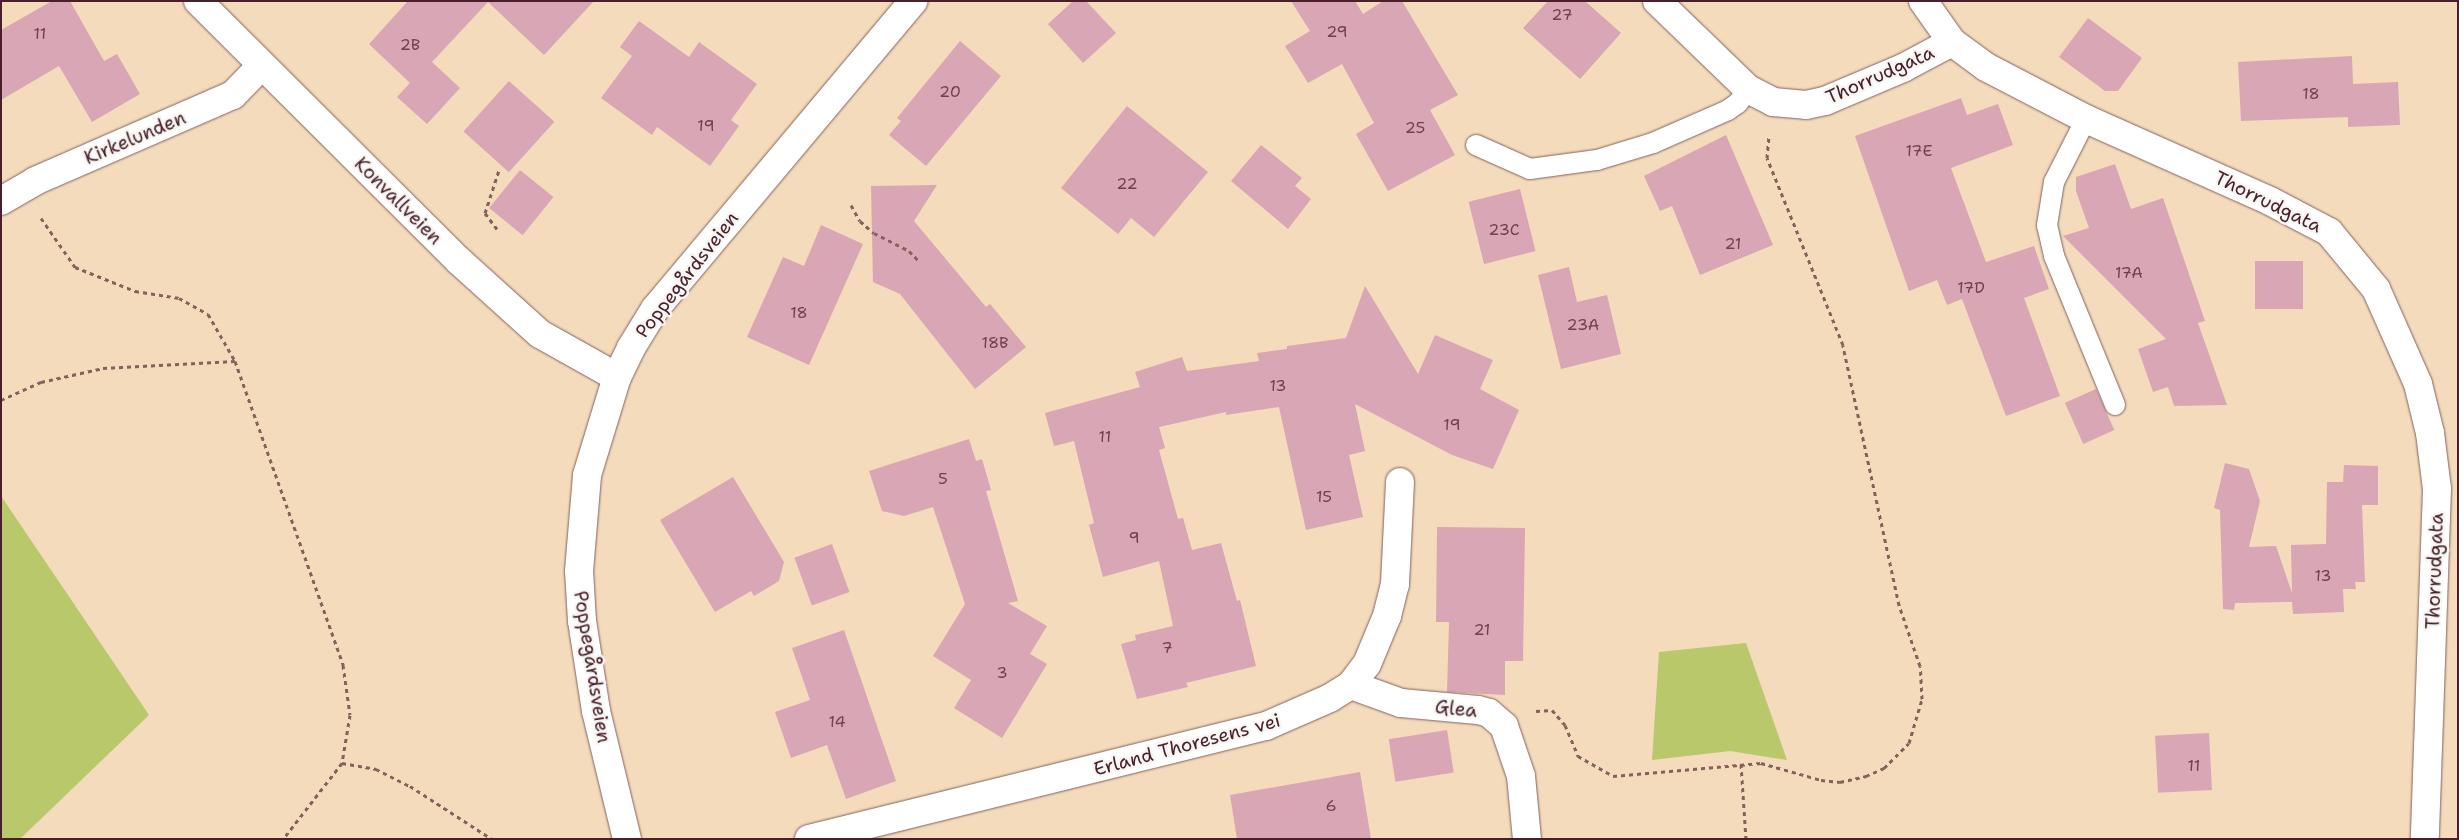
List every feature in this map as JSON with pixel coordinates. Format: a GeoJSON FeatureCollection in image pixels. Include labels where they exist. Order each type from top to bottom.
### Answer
{"type":"FeatureCollection","features":[{"type":"Feature","properties":{"kind":"street","name":"Konvallveien"},"geometry":{"type":"LineString","coordinates":[[198,1],[261,66],[458,260],[540,334],[617,377]]}},
{"type":"Feature","properties":{"kind":"street","name":"Poppegårdsveien"},"geometry":{"type":"LineString","coordinates":[[628,839],[596,711],[582,621],[579,571],[587,475],[617,377],[630,348],[655,309],[913,1]]}},
{"type":"Feature","properties":{"kind":"street","name":"Thorrudgata"},"geometry":{"type":"LineString","coordinates":[[1657,1],[1748,89],[1773,102],[1806,105],[1825,101],[1903,68],[1952,42],[1986,67],[2086,119],[2270,201],[2329,232],[2376,289],[2418,384],[2430,433],[2437,489],[2425,839]]}},
{"type":"Feature","properties":{"kind":"street"},"geometry":{"type":"LineString","coordinates":[[1923,1],[1952,42]]}},
{"type":"Feature","properties":{"kind":"street","name":"Kirkelunden"},"geometry":{"type":"LineString","coordinates":[[1,201],[35,181],[233,95],[261,66]]}},
{"type":"Feature","properties":{"kind":"street","name":"Erland Thoresens vei"},"geometry":{"type":"LineString","coordinates":[[809,839],[1266,726],[1305,711],[1350,685],[1367,664],[1389,608],[1394,584],[1400,482]]}},
{"type":"Feature","properties":{"kind":"street","name":"Glea"},"geometry":{"type":"LineString","coordinates":[[1350,685],[1400,703],[1478,710],[1488,713],[1504,726]]}},
{"type":"Feature","properties":{"kind":"street"},"geometry":{"type":"LineString","coordinates":[[1504,726],[1521,776],[1527,839]]}},
{"type":"Feature","properties":{"kind":"lane"},"geometry":{"type":"LineString","coordinates":[[1476,145],[1530,169],[1596,160],[1653,143],[1728,110],[1738,104],[1748,89]]}},
{"type":"Feature","properties":{"kind":"lane"},"geometry":{"type":"LineString","coordinates":[[2086,119],[2054,182],[2047,225],[2054,256],[2115,405]]}},
{"type":"Feature","properties":{"kind":"path"},"geometry":{"type":"LineString","coordinates":[[1504,726],[1544,709],[1552,710],[1565,725],[1578,756],[1613,776],[1761,763],[1822,780],[1840,782],[1866,776],[1884,768],[1909,743],[1922,699],[1920,666],[1898,605],[1843,345],[1767,158],[1773,102]]}},
{"type":"Feature","properties":{"kind":"path"},"geometry":{"type":"LineString","coordinates":[[497,229],[485,213],[499,170]]}},
{"type":"Feature","properties":{"kind":"path"},"geometry":{"type":"LineString","coordinates":[[35,181],[41,222],[75,267],[135,291],[179,298],[208,314],[236,361],[343,665],[350,715],[342,763],[283,839]]}},
{"type":"Feature","properties":{"kind":"path"},"geometry":{"type":"LineString","coordinates":[[851,205],[860,221],[874,233],[909,251],[918,260]]}},
{"type":"Feature","properties":{"kind":"path"},"geometry":{"type":"LineString","coordinates":[[1,400],[41,382],[103,368],[236,361]]}},
{"type":"Feature","properties":{"kind":"path"},"geometry":{"type":"LineString","coordinates":[[342,763],[376,769],[492,839]]}},
{"type":"Feature","properties":{"kind":"path"},"geometry":{"type":"LineString","coordinates":[[1741,764],[1746,839]]}},
{"type":"Feature","properties":{"kind":"green space"},"geometry":{"type":"Polygon","coordinates":[[[1,496],[149,715],[20,839],[1,839],[1,496]]]}},
{"type":"Feature","properties":{"kind":"green space"},"geometry":{"type":"Polygon","coordinates":[[[1746,643],[1787,760],[1730,751],[1652,760],[1659,652],[1746,643]]]}},
{"type":"Feature","properties":{"kind":"building"},"geometry":{"type":"Polygon","coordinates":[[[52,1],[70,1],[104,61],[117,54],[140,94],[92,122],[59,66],[1,100],[1,30],[52,1]]]}},
{"type":"Feature","properties":{"kind":"building"},"geometry":{"type":"Polygon","coordinates":[[[408,1],[594,1],[544,55],[488,2],[432,62],[460,88],[427,124],[397,97],[410,83],[369,44],[408,1]]]}},
{"type":"Feature","properties":{"kind":"building"},"geometry":{"type":"Polygon","coordinates":[[[1073,1],[1086,1],[1116,33],[1083,63],[1048,24],[1073,1]]]}},
{"type":"Feature","properties":{"kind":"building"},"geometry":{"type":"Polygon","coordinates":[[[1291,1],[1355,1],[1363,14],[1383,1],[1402,1],[1458,95],[1430,110],[1455,155],[1388,191],[1356,134],[1374,123],[1342,64],[1308,83],[1285,46],[1310,31],[1291,1]]]}},
{"type":"Feature","properties":{"kind":"building"},"geometry":{"type":"Polygon","coordinates":[[[1548,1],[1585,1],[1621,33],[1580,79],[1523,28],[1548,1]]]}},
{"type":"Feature","properties":{"kind":"building"},"geometry":{"type":"Polygon","coordinates":[[[2088,18],[2142,58],[2118,91],[2105,91],[2059,57],[2088,18]]]}},
{"type":"Feature","properties":{"kind":"building"},"geometry":{"type":"Polygon","coordinates":[[[639,21],[689,57],[699,42],[757,84],[731,120],[739,126],[710,166],[657,127],[652,135],[601,98],[632,56],[620,47],[639,21]]]}},
{"type":"Feature","properties":{"kind":"building"},"geometry":{"type":"Polygon","coordinates":[[[960,41],[1001,76],[926,166],[889,135],[901,121],[897,118],[960,41]]]}},
{"type":"Feature","properties":{"kind":"building"},"geometry":{"type":"Polygon","coordinates":[[[2352,56],[2353,84],[2398,82],[2400,125],[2348,127],[2348,117],[2241,121],[2238,62],[2352,56]]]}},
{"type":"Feature","properties":{"kind":"building"},"geometry":{"type":"Polygon","coordinates":[[[509,81],[554,122],[509,172],[463,132],[509,81]]]}},
{"type":"Feature","properties":{"kind":"building"},"geometry":{"type":"Polygon","coordinates":[[[1961,98],[1967,115],[1998,104],[2013,145],[1951,168],[1986,262],[2034,246],[2049,289],[2024,298],[2060,396],[2006,416],[1962,299],[1947,305],[1937,280],[1909,291],[1855,136],[1961,98]]]}},
{"type":"Feature","properties":{"kind":"building"},"geometry":{"type":"Polygon","coordinates":[[[1127,106],[1208,172],[1154,237],[1131,218],[1118,234],[1061,188],[1127,106]]]}},
{"type":"Feature","properties":{"kind":"building"},"geometry":{"type":"Polygon","coordinates":[[[1726,135],[1773,245],[1700,275],[1672,206],[1660,211],[1644,176],[1726,135]]]}},
{"type":"Feature","properties":{"kind":"building"},"geometry":{"type":"Polygon","coordinates":[[[1261,145],[1302,178],[1295,186],[1311,199],[1288,229],[1231,181],[1261,145]]]}},
{"type":"Feature","properties":{"kind":"building"},"geometry":{"type":"Polygon","coordinates":[[[2115,164],[2131,209],[2163,198],[2205,321],[2198,323],[2227,405],[2174,406],[2168,387],[2153,392],[2138,349],[2166,339],[2063,236],[2089,228],[2076,191],[2076,177],[2115,164]]]}},
{"type":"Feature","properties":{"kind":"building"},"geometry":{"type":"Polygon","coordinates":[[[520,170],[553,197],[523,235],[489,208],[520,170]]]}},
{"type":"Feature","properties":{"kind":"building"},"geometry":{"type":"Polygon","coordinates":[[[937,185],[914,221],[986,307],[990,304],[1026,347],[975,389],[900,294],[873,282],[871,186],[937,185]]]}},
{"type":"Feature","properties":{"kind":"building"},"geometry":{"type":"Polygon","coordinates":[[[1520,189],[1535,251],[1484,264],[1469,202],[1520,189]]]}},
{"type":"Feature","properties":{"kind":"building"},"geometry":{"type":"Polygon","coordinates":[[[821,225],[863,244],[809,365],[747,337],[783,257],[804,266],[821,225]]]}},
{"type":"Feature","properties":{"kind":"building"},"geometry":{"type":"Polygon","coordinates":[[[2255,261],[2303,261],[2303,309],[2255,309],[2255,261]]]}},
{"type":"Feature","properties":{"kind":"building"},"geometry":{"type":"Polygon","coordinates":[[[1569,267],[1577,302],[1607,295],[1621,354],[1561,369],[1538,275],[1569,267]]]}},
{"type":"Feature","properties":{"kind":"building"},"geometry":{"type":"Polygon","coordinates":[[[1365,286],[1418,374],[1435,335],[1493,360],[1480,389],[1519,410],[1493,469],[1452,455],[1355,404],[1365,451],[1349,455],[1363,517],[1306,530],[1279,407],[1226,415],[1226,412],[1159,427],[1165,448],[1159,450],[1178,519],[1183,518],[1192,550],[1221,543],[1237,601],[1240,600],[1256,666],[1186,683],[1188,687],[1137,699],[1121,644],[1136,640],[1135,635],[1173,626],[1159,561],[1103,577],[1089,525],[1094,523],[1074,441],[1054,446],[1045,413],[1140,387],[1135,372],[1182,357],[1187,371],[1259,361],[1257,353],[1287,349],[1287,346],[1346,338],[1365,286]]]}},
{"type":"Feature","properties":{"kind":"building"},"geometry":{"type":"Polygon","coordinates":[[[2096,389],[2114,430],[2083,444],[2065,403],[2096,389]]]}},
{"type":"Feature","properties":{"kind":"building"},"geometry":{"type":"Polygon","coordinates":[[[969,439],[976,461],[982,459],[991,490],[986,491],[1018,601],[1008,603],[1047,626],[1030,654],[1047,664],[1002,738],[954,708],[971,680],[933,656],[965,604],[933,507],[904,516],[882,511],[869,471],[969,439]]]}},
{"type":"Feature","properties":{"kind":"building"},"geometry":{"type":"Polygon","coordinates":[[[2225,463],[2249,469],[2260,501],[2249,547],[2276,546],[2292,593],[2291,545],[2326,544],[2327,482],[2343,482],[2344,465],[2378,466],[2378,505],[2362,505],[2365,582],[2355,582],[2356,589],[2343,589],[2344,612],[2293,614],[2292,602],[2235,603],[2234,610],[2223,609],[2220,510],[2214,508],[2225,463]]]}},
{"type":"Feature","properties":{"kind":"building"},"geometry":{"type":"Polygon","coordinates":[[[733,477],[784,562],[779,581],[754,596],[751,591],[715,612],[660,520],[733,477]]]}},
{"type":"Feature","properties":{"kind":"building"},"geometry":{"type":"Polygon","coordinates":[[[1437,527],[1525,528],[1523,661],[1505,661],[1505,695],[1447,692],[1449,622],[1436,622],[1437,527]]]}},
{"type":"Feature","properties":{"kind":"building"},"geometry":{"type":"Polygon","coordinates":[[[832,544],[849,592],[812,606],[794,558],[832,544]]]}},
{"type":"Feature","properties":{"kind":"building"},"geometry":{"type":"Polygon","coordinates":[[[844,630],[896,781],[846,799],[827,745],[791,758],[775,712],[810,700],[792,648],[844,630]]]}},
{"type":"Feature","properties":{"kind":"building"},"geometry":{"type":"Polygon","coordinates":[[[1447,730],[1454,772],[1395,782],[1389,739],[1447,730]]]}},
{"type":"Feature","properties":{"kind":"building"},"geometry":{"type":"Polygon","coordinates":[[[2209,733],[2212,790],[2158,793],[2155,736],[2209,733]]]}},
{"type":"Feature","properties":{"kind":"building"},"geometry":{"type":"Polygon","coordinates":[[[1360,772],[1371,839],[1237,839],[1230,795],[1360,772]]]}}]}
